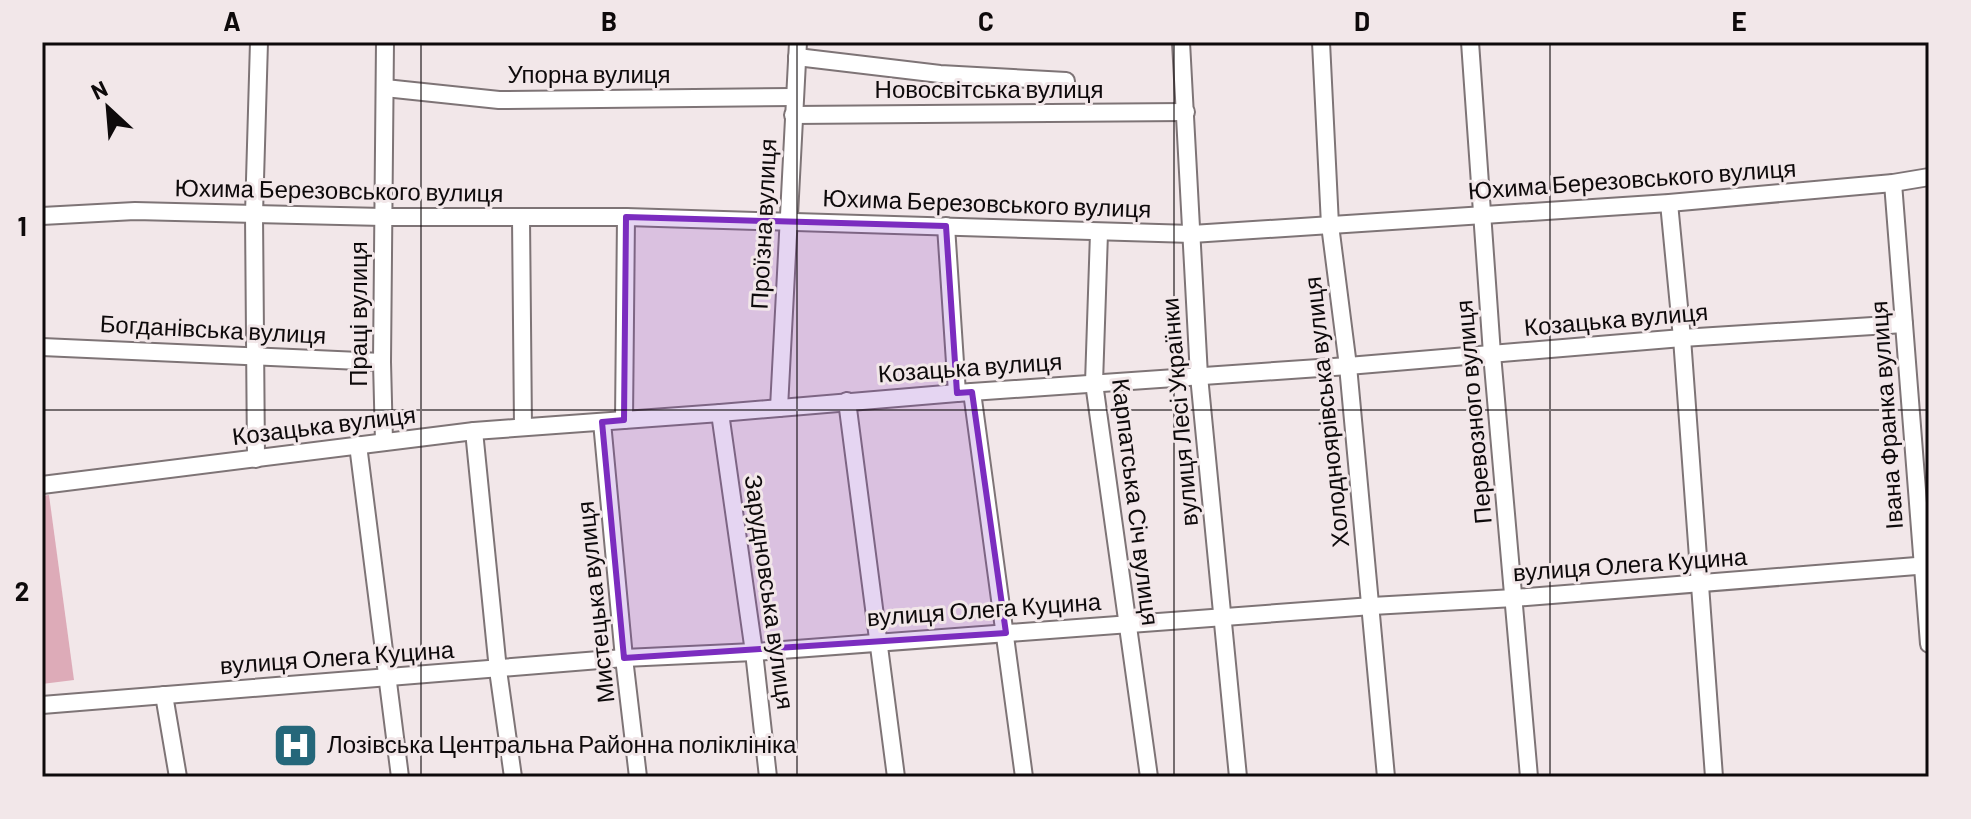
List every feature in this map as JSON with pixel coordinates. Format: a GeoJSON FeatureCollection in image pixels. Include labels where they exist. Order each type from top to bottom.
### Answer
{"type":"FeatureCollection","features":[{"type":"Feature","properties":{"kind":"street"},"geometry":{"type":"LineString","coordinates":[[256,459],[254,214],[259,42]]}},
{"type":"Feature","properties":{"kind":"street","name":"Праці вулиця"},"geometry":{"type":"LineString","coordinates":[[384,442],[385,42]]}},
{"type":"Feature","properties":{"kind":"street","name":"вулиця Лесі Українки"},"geometry":{"type":"LineString","coordinates":[[1181,42],[1199,376],[1238,777]]}},
{"type":"Feature","properties":{"kind":"street","name":"Холодноярівська вулиця"},"geometry":{"type":"LineString","coordinates":[[1321,42],[1330,225],[1348,366],[1386,777]]}},
{"type":"Feature","properties":{"kind":"street","name":"Перевозного вулиця"},"geometry":{"type":"LineString","coordinates":[[1470,42],[1492,354],[1529,777]]}},
{"type":"Feature","properties":{"kind":"street"},"geometry":{"type":"LineString","coordinates":[[797,49],[940,74],[1066,81]]}},
{"type":"Feature","properties":{"kind":"street","name":"Проїзна вулиця"},"geometry":{"type":"LineString","coordinates":[[779,408],[797,49]]}},
{"type":"Feature","properties":{"kind":"street","name":"Упорна вулиця"},"geometry":{"type":"LineString","coordinates":[[385,88],[499,100],[794,97]]}},
{"type":"Feature","properties":{"kind":"street","name":"Новосвітська вулиця"},"geometry":{"type":"LineString","coordinates":[[793,115],[1186,112]]}},
{"type":"Feature","properties":{"kind":"street","name":"Юхима Березовського вулиця"},"geometry":{"type":"LineString","coordinates":[[42,216],[135,211],[383,217],[626,217],[1192,234],[1669,203],[1929,177]]}},
{"type":"Feature","properties":{"kind":"street","name":"Івана Франка вулиця"},"geometry":{"type":"LineString","coordinates":[[1893,183],[1926,565],[1929,644]]}},
{"type":"Feature","properties":{"kind":"street"},"geometry":{"type":"LineString","coordinates":[[1669,203],[1682,338],[1714,777]]}},
{"type":"Feature","properties":{"kind":"street"},"geometry":{"type":"LineString","coordinates":[[624,420],[626,217]]}},
{"type":"Feature","properties":{"kind":"street"},"geometry":{"type":"LineString","coordinates":[[521,218],[523,427]]}},
{"type":"Feature","properties":{"kind":"street"},"geometry":{"type":"LineString","coordinates":[[946,226],[965,392],[1006,633],[1024,777]]}},
{"type":"Feature","properties":{"kind":"street","name":"Карпатська Січ вулиця"},"geometry":{"type":"LineString","coordinates":[[1099,233],[1094,383],[1149,777]]}},
{"type":"Feature","properties":{"kind":"street","name":"Козацька вулиця"},"geometry":{"type":"LineString","coordinates":[[42,485],[474,431],[1682,338],[1904,324]]}},
{"type":"Feature","properties":{"kind":"street","name":"Богданівська вулиця"},"geometry":{"type":"LineString","coordinates":[[42,347],[382,362]]}},
{"type":"Feature","properties":{"kind":"street"},"geometry":{"type":"LineString","coordinates":[[847,401],[896,777]]}},
{"type":"Feature","properties":{"kind":"street","name":"Зарудновська вулиця"},"geometry":{"type":"LineString","coordinates":[[720,413],[754,652],[768,777]]}},
{"type":"Feature","properties":{"kind":"street","name":"Мистецька вулиця"},"geometry":{"type":"LineString","coordinates":[[602,422],[638,777]]}},
{"type":"Feature","properties":{"kind":"street"},"geometry":{"type":"LineString","coordinates":[[474,431],[498,670],[513,777]]}},
{"type":"Feature","properties":{"kind":"street"},"geometry":{"type":"LineString","coordinates":[[358,445],[400,777]]}},
{"type":"Feature","properties":{"kind":"street","name":"вулиця Олега Куцина"},"geometry":{"type":"LineString","coordinates":[[42,705],[624,658],[754,652],[1514,598],[1926,565]]}},
{"type":"Feature","properties":{"kind":"street"},"geometry":{"type":"LineString","coordinates":[[164,695],[178,777]]}},
{"type":"Feature","properties":{"kind":"highlighted area"},"geometry":{"type":"Polygon","coordinates":[[[626,217],[946,226],[957,393],[972,392],[1006,633],[624,658],[602,422],[624,420],[626,217]]]}},
{"type":"Feature","properties":{"kind":"shaded area"},"geometry":{"type":"Polygon","coordinates":[[[49,495],[74,680],[42,684],[42,496],[49,495]]]}},
{"type":"Feature","properties":{"kind":"place","name":"Лозівська Центральна Районна поліклініка"},"geometry":{"type":"Point","coordinates":[296,745]}}]}
